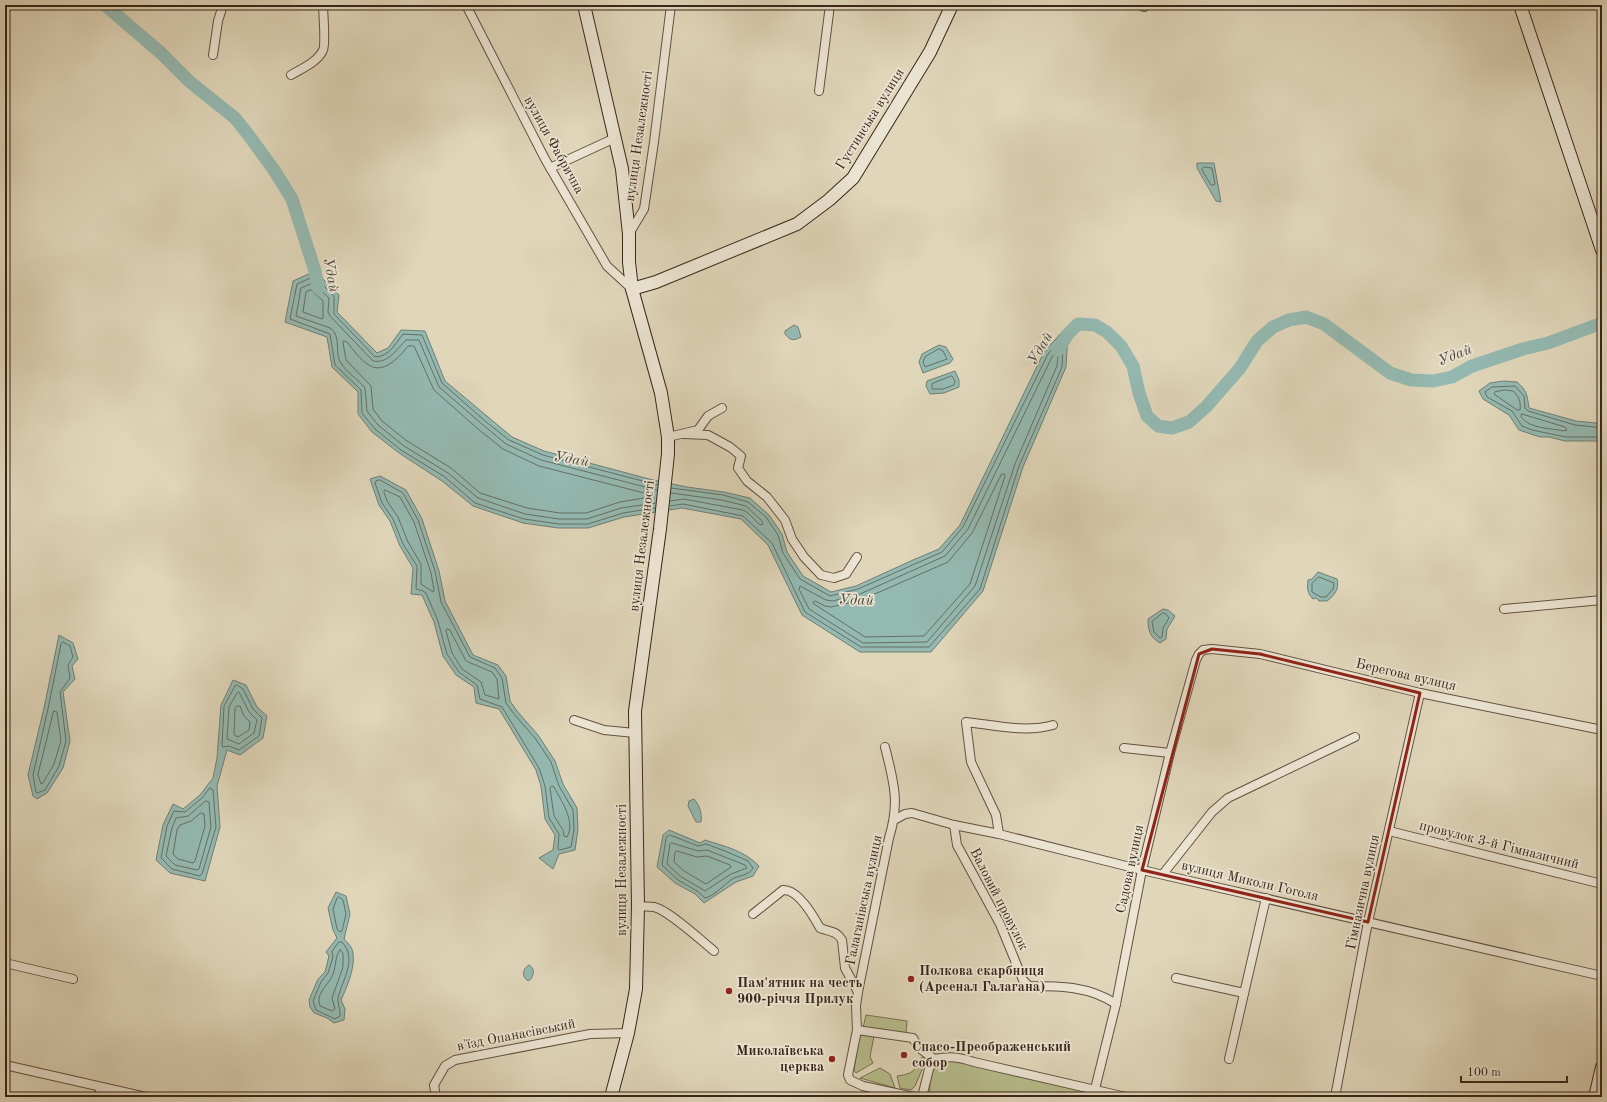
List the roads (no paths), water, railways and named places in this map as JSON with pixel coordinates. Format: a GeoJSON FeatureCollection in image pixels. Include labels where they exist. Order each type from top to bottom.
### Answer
{"type":"FeatureCollection","features":[{"type":"Feature","properties":{"kind":"main road"},"geometry":{"type":"LineString","coordinates":[[584,5],[622,169],[629,234]]}},
{"type":"Feature","properties":{"kind":"main road","name":"Густинська вулиця"},"geometry":{"type":"LineString","coordinates":[[632,289],[656,282],[797,224],[829,200],[853,178],[930,52],[952,5]]}},
{"type":"Feature","properties":{"kind":"main road"},"geometry":{"type":"LineString","coordinates":[[1520,5],[1602,250]]}},
{"type":"Feature","properties":{"kind":"main road","name":"вулиця Незалежності"},"geometry":{"type":"LineString","coordinates":[[611,1097],[628,1033],[636,989],[638,906],[635,711],[660,529],[668,454],[668,437],[661,393],[632,289],[629,262],[629,234]]}},
{"type":"Feature","properties":{"kind":"main road"},"geometry":{"type":"LineString","coordinates":[[1595,1097],[1602,1067]]}},
{"type":"Feature","properties":{"kind":"street"},"geometry":{"type":"LineString","coordinates":[[213,56],[222,5]]}},
{"type":"Feature","properties":{"kind":"street"},"geometry":{"type":"LineString","coordinates":[[291,75],[306,67],[318,57],[324,49],[323,5]]}},
{"type":"Feature","properties":{"kind":"street","name":"вулиця Фабрична"},"geometry":{"type":"LineString","coordinates":[[466,5],[478,32],[550,168],[607,266],[632,289]]}},
{"type":"Feature","properties":{"kind":"street","name":"вулиця Незалежності"},"geometry":{"type":"LineString","coordinates":[[629,234],[644,209],[671,5]]}},
{"type":"Feature","properties":{"kind":"street"},"geometry":{"type":"LineString","coordinates":[[819,91],[830,5]]}},
{"type":"Feature","properties":{"kind":"street"},"geometry":{"type":"LineString","coordinates":[[1140,5],[1146,5]]}},
{"type":"Feature","properties":{"kind":"street"},"geometry":{"type":"LineString","coordinates":[[550,168],[615,138]]}},
{"type":"Feature","properties":{"kind":"street"},"geometry":{"type":"LineString","coordinates":[[668,437],[698,430],[708,416],[722,408]]}},
{"type":"Feature","properties":{"kind":"street"},"geometry":{"type":"LineString","coordinates":[[683,434],[708,436],[730,447],[741,456],[738,468],[747,481],[767,497],[786,520],[792,539],[804,557],[820,575],[834,578],[846,574],[857,556]]}},
{"type":"Feature","properties":{"kind":"street"},"geometry":{"type":"LineString","coordinates":[[1504,609],[1602,600]]}},
{"type":"Feature","properties":{"kind":"street","name":"Берегова вулиця"},"geometry":{"type":"LineString","coordinates":[[1203,650],[1212,648],[1260,654],[1420,693],[1602,730]]}},
{"type":"Feature","properties":{"kind":"street","name":"Садова вулиця"},"geometry":{"type":"LineString","coordinates":[[1094,1094],[1116,1004],[1142,870],[1170,753],[1196,660],[1203,650]]}},
{"type":"Feature","properties":{"kind":"street","name":"Гімназична вулиця"},"geometry":{"type":"LineString","coordinates":[[1335,1097],[1368,922],[1420,693]]}},
{"type":"Feature","properties":{"kind":"street"},"geometry":{"type":"LineString","coordinates":[[574,720],[604,730],[635,733]]}},
{"type":"Feature","properties":{"kind":"street"},"geometry":{"type":"LineString","coordinates":[[999,834],[996,814],[971,762],[966,722],[1042,729],[1053,725]]}},
{"type":"Feature","properties":{"kind":"street"},"geometry":{"type":"LineString","coordinates":[[1163,874],[1212,812],[1228,798],[1355,736]]}},
{"type":"Feature","properties":{"kind":"street","name":"Галаганівська вулиця"},"geometry":{"type":"LineString","coordinates":[[885,747],[894,786],[894,820],[889,838],[858,992],[856,1006],[857,1030],[848,1075],[850,1080],[863,1086],[914,1097]]}},
{"type":"Feature","properties":{"kind":"street"},"geometry":{"type":"LineString","coordinates":[[1124,748],[1170,753]]}},
{"type":"Feature","properties":{"kind":"street","name":"вулиця Миколи Гоголя"},"geometry":{"type":"LineString","coordinates":[[894,820],[905,814],[912,814],[1142,870],[1602,976]]}},
{"type":"Feature","properties":{"kind":"street","name":"Валовий провулок"},"geometry":{"type":"LineString","coordinates":[[954,825],[957,845],[996,916],[1023,980],[1029,986],[1075,987],[1105,997],[1116,1004]]}},
{"type":"Feature","properties":{"kind":"street","name":"провулок 3-й Гімназичний"},"geometry":{"type":"LineString","coordinates":[[1389,831],[1602,884]]}},
{"type":"Feature","properties":{"kind":"street"},"geometry":{"type":"LineString","coordinates":[[753,914],[783,890],[791,892],[808,906],[820,928],[835,932],[842,940],[845,968],[858,992]]}},
{"type":"Feature","properties":{"kind":"street"},"geometry":{"type":"LineString","coordinates":[[1229,1059],[1266,898]]}},
{"type":"Feature","properties":{"kind":"street"},"geometry":{"type":"LineString","coordinates":[[638,906],[654,907],[661,910],[693,933],[714,951]]}},
{"type":"Feature","properties":{"kind":"street"},"geometry":{"type":"LineString","coordinates":[[5,963],[73,979]]}},
{"type":"Feature","properties":{"kind":"street"},"geometry":{"type":"LineString","coordinates":[[1176,978],[1244,993]]}},
{"type":"Feature","properties":{"kind":"street"},"geometry":{"type":"LineString","coordinates":[[857,1030],[913,1038],[918,1047],[934,1059],[950,1056],[959,1057],[1094,1094],[1126,1097]]}},
{"type":"Feature","properties":{"kind":"street","name":"в'їзд Опанасівський"},"geometry":{"type":"LineString","coordinates":[[436,1097],[434,1085],[445,1066],[455,1060],[590,1034],[628,1033]]}},
{"type":"Feature","properties":{"kind":"street"},"geometry":{"type":"LineString","coordinates":[[922,1097],[929,1069],[934,1059]]}},
{"type":"Feature","properties":{"kind":"street"},"geometry":{"type":"LineString","coordinates":[[5,1065],[146,1097]]}},
{"type":"Feature","properties":{"kind":"street"},"geometry":{"type":"LineString","coordinates":[[98,1097],[101,1087]]}},
{"type":"Feature","properties":{"kind":"water"},"geometry":{"type":"Polygon","coordinates":[[[1197,163],[1214,163],[1221,202],[1216,201],[1197,168],[1197,163]]]}},
{"type":"Feature","properties":{"kind":"water"},"geometry":{"type":"Polygon","coordinates":[[[315,271],[339,295],[337,312],[377,353],[388,348],[401,330],[425,331],[445,381],[512,437],[544,451],[653,480],[750,498],[769,515],[782,534],[787,552],[803,576],[831,592],[856,586],[939,549],[960,525],[1044,352],[1063,331],[1068,334],[1066,367],[1023,467],[983,591],[931,652],[860,652],[802,615],[768,545],[741,519],[682,508],[624,517],[588,528],[558,528],[523,523],[473,506],[442,481],[399,453],[372,432],[358,414],[358,392],[332,367],[327,337],[285,322],[293,281],[315,271]]]}},
{"type":"Feature","properties":{"kind":"water"},"geometry":{"type":"Polygon","coordinates":[[[794,325],[798,327],[801,337],[792,340],[785,334],[785,331],[794,325]]]}},
{"type":"Feature","properties":{"kind":"water"},"geometry":{"type":"Polygon","coordinates":[[[939,345],[946,347],[953,359],[950,363],[923,373],[919,362],[922,354],[939,345]]]}},
{"type":"Feature","properties":{"kind":"water"},"geometry":{"type":"Polygon","coordinates":[[[955,371],[959,380],[959,387],[944,393],[930,394],[926,386],[927,381],[955,371]]]}},
{"type":"Feature","properties":{"kind":"water"},"geometry":{"type":"Polygon","coordinates":[[[1504,381],[1517,382],[1525,390],[1529,408],[1576,421],[1596,423],[1602,427],[1602,441],[1565,441],[1549,437],[1540,437],[1519,430],[1509,415],[1483,399],[1479,391],[1490,383],[1504,381]]]}},
{"type":"Feature","properties":{"kind":"water"},"geometry":{"type":"Polygon","coordinates":[[[380,476],[406,490],[422,519],[439,571],[445,601],[473,655],[498,665],[506,676],[510,701],[538,735],[555,761],[563,784],[577,808],[578,829],[575,850],[559,854],[553,869],[539,858],[553,850],[555,835],[545,819],[541,786],[536,770],[499,709],[476,703],[474,687],[456,675],[443,656],[434,622],[422,595],[411,594],[413,568],[400,546],[390,521],[379,505],[370,479],[380,476]]]}},
{"type":"Feature","properties":{"kind":"water"},"geometry":{"type":"Polygon","coordinates":[[[1318,572],[1337,579],[1338,582],[1336,592],[1327,601],[1319,601],[1316,598],[1313,599],[1309,592],[1308,580],[1312,579],[1318,572]]]}},
{"type":"Feature","properties":{"kind":"water"},"geometry":{"type":"Polygon","coordinates":[[[1163,609],[1168,610],[1175,616],[1167,629],[1166,639],[1160,643],[1150,633],[1148,619],[1163,609]]]}},
{"type":"Feature","properties":{"kind":"water"},"geometry":{"type":"Polygon","coordinates":[[[59,635],[73,643],[78,659],[72,666],[75,679],[63,692],[70,741],[63,768],[47,793],[37,799],[33,796],[28,775],[59,635]]]}},
{"type":"Feature","properties":{"kind":"water"},"geometry":{"type":"Polygon","coordinates":[[[233,680],[246,685],[257,707],[267,716],[263,738],[240,755],[227,750],[217,786],[220,827],[205,881],[170,873],[156,860],[163,825],[173,804],[183,809],[200,795],[213,778],[217,758],[221,705],[233,680]]]}},
{"type":"Feature","properties":{"kind":"water"},"geometry":{"type":"Polygon","coordinates":[[[694,799],[700,810],[701,822],[696,822],[688,806],[689,801],[694,799]]]}},
{"type":"Feature","properties":{"kind":"water"},"geometry":{"type":"Polygon","coordinates":[[[669,830],[700,843],[705,840],[734,850],[747,856],[759,866],[753,876],[736,882],[704,903],[695,894],[675,883],[657,867],[663,835],[669,830]]]}},
{"type":"Feature","properties":{"kind":"water"},"geometry":{"type":"Polygon","coordinates":[[[336,892],[346,896],[350,914],[344,939],[352,949],[353,961],[351,975],[341,1000],[345,1009],[344,1020],[334,1023],[327,1018],[314,1013],[310,1007],[309,1000],[318,979],[325,972],[329,956],[326,952],[337,938],[333,930],[328,908],[336,892]]]}},
{"type":"Feature","properties":{"kind":"water"},"geometry":{"type":"Polygon","coordinates":[[[529,965],[533,970],[533,973],[531,979],[528,981],[524,977],[524,970],[529,965]]]}},
{"type":"Feature","properties":{"kind":"waterway","name":"Удай"},"geometry":{"type":"LineString","coordinates":[[105,5],[161,53],[190,82],[235,118],[247,133],[274,170],[292,199],[315,271],[318,288]]}},
{"type":"Feature","properties":{"kind":"waterway","name":"Удай"},"geometry":{"type":"LineString","coordinates":[[1058,350],[1068,334],[1078,324],[1095,325],[1107,332],[1121,346],[1133,366],[1139,393],[1147,416],[1158,426],[1172,428],[1189,422],[1206,407],[1240,368],[1257,341],[1273,327],[1289,320],[1306,317],[1324,324],[1390,373],[1411,380],[1433,381],[1452,377],[1472,366],[1523,349],[1548,343],[1602,323]]}},
{"type":"Feature","properties":{"kind":"place","name":"Полкова скарбниця (Арсенал Галагана)"},"geometry":{"type":"Point","coordinates":[911,979]}},
{"type":"Feature","properties":{"kind":"place","name":"Пам'ятник на честь 900-річчя Прилук"},"geometry":{"type":"Point","coordinates":[729,991]}},
{"type":"Feature","properties":{"kind":"place","name":"Спасо-Преображенський собор"},"geometry":{"type":"Point","coordinates":[904,1055]}},
{"type":"Feature","properties":{"kind":"place","name":"Миколаївська церква"},"geometry":{"type":"Point","coordinates":[832,1059]}}]}
